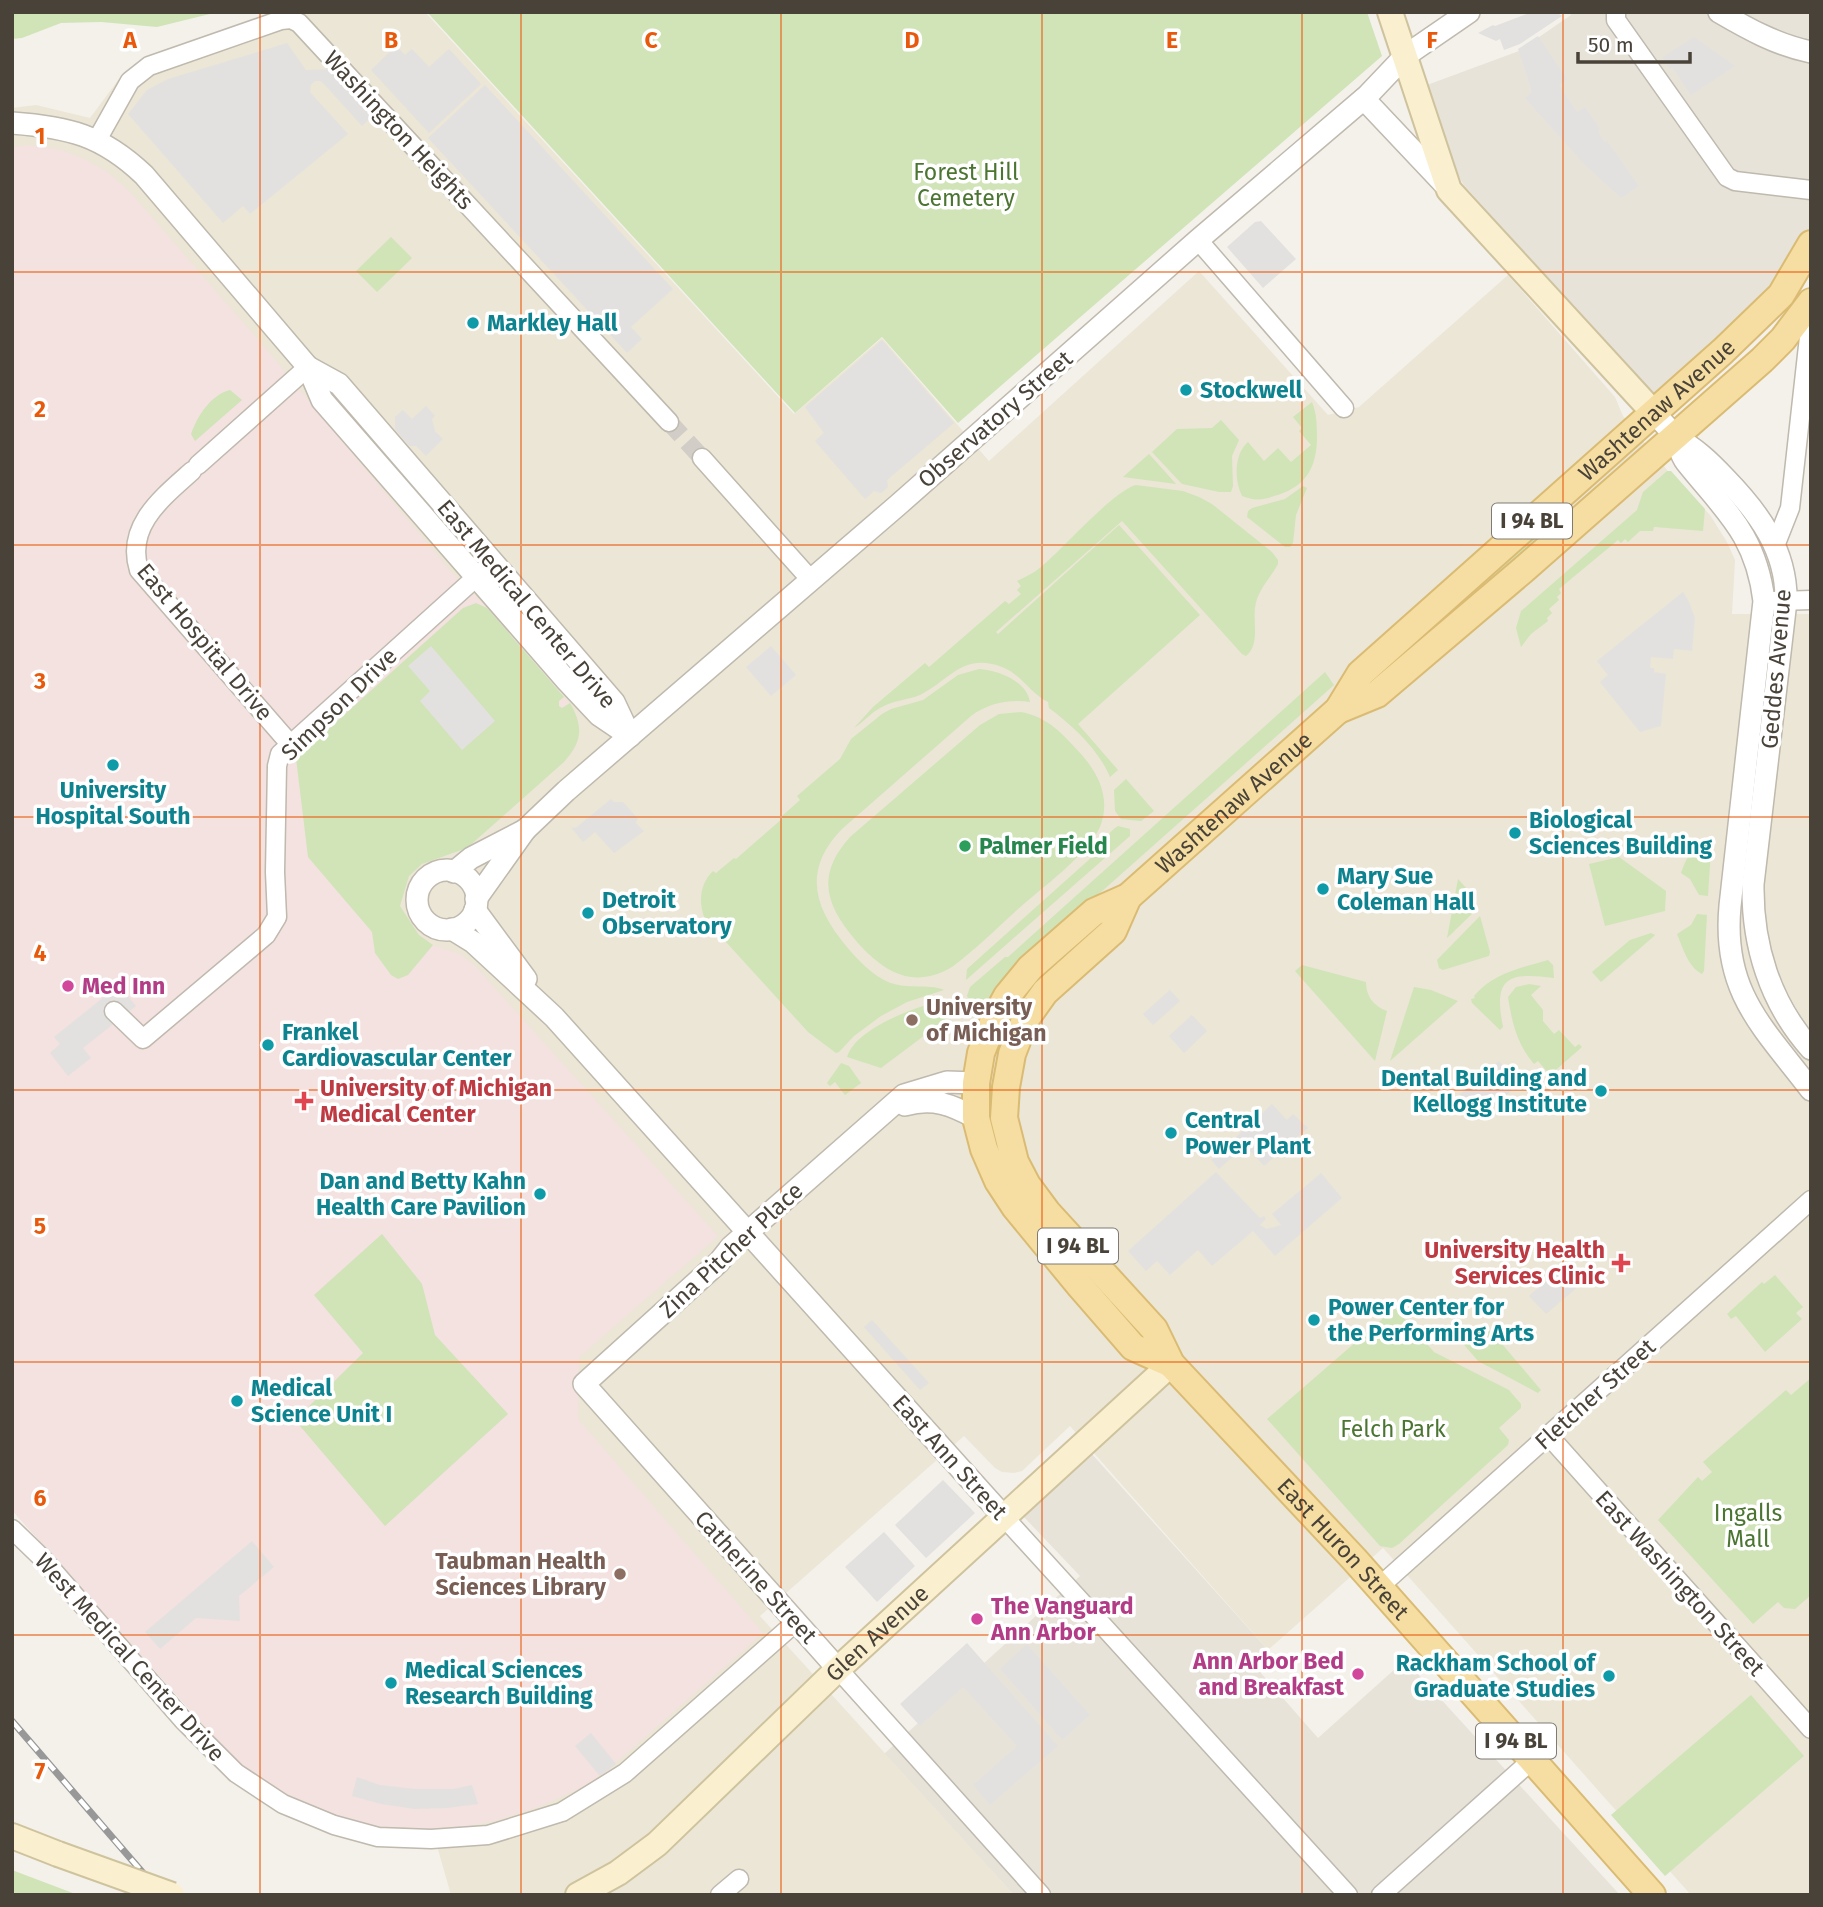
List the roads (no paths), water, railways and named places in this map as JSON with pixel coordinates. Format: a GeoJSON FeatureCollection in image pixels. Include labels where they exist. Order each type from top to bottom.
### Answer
{"type":"FeatureCollection","features":[{"type":"Feature","properties":{"kind":"main road","name":"Geddes Avenue"},"geometry":{"type":"LineString","coordinates":[[1390,12],[1449,190],[1653,412]]}},
{"type":"Feature","properties":{"kind":"main road","name":"Washtenaw Avenue"},"geometry":{"type":"LineString","coordinates":[[976,1083],[981,1053],[990,1028],[1007,996],[1022,976],[1094,912],[1128,897],[1338,710],[1360,674],[1758,318],[1791,280],[1811,244]]}},
{"type":"Feature","properties":{"kind":"main road","name":"Washtenaw Avenue"},"geometry":{"type":"LineString","coordinates":[[1338,710],[1377,694],[1551,546],[1762,360],[1808,307]]}},
{"type":"Feature","properties":{"kind":"main road"},"geometry":{"type":"LineString","coordinates":[[1675,437],[1676,416],[1741,356],[1758,318]]}},
{"type":"Feature","properties":{"kind":"main road"},"geometry":{"type":"LineString","coordinates":[[1551,546],[1558,525],[1649,438],[1653,412]]}},
{"type":"Feature","properties":{"kind":"main road","name":"Washtenaw Avenue"},"geometry":{"type":"LineString","coordinates":[[1006,1087],[1017,1036],[1031,1010],[1054,983],[1113,931],[1128,897]]}},
{"type":"Feature","properties":{"kind":"main road"},"geometry":{"type":"LineString","coordinates":[[976,1083],[989,1089],[1004,1118]]}},
{"type":"Feature","properties":{"kind":"main road","name":"East Huron Street"},"geometry":{"type":"LineString","coordinates":[[976,1083],[976,1118],[984,1149],[998,1181],[1015,1207],[1133,1347],[1171,1364]]}},
{"type":"Feature","properties":{"kind":"main road","name":"East Huron Street"},"geometry":{"type":"LineString","coordinates":[[1006,1087],[1004,1118],[1015,1162],[1027,1185],[1047,1212],[1154,1329],[1171,1364],[1380,1587],[1652,1895]]}},
{"type":"Feature","properties":{"kind":"main road","name":"Glen Avenue"},"geometry":{"type":"LineString","coordinates":[[578,1895],[618,1873],[657,1844],[838,1669],[1171,1364]]}},
{"type":"Feature","properties":{"kind":"main road"},"geometry":{"type":"LineString","coordinates":[[12,1836],[172,1895]]}},
{"type":"Feature","properties":{"kind":"street","name":"Observatory Street"},"geometry":{"type":"LineString","coordinates":[[454,872],[471,858],[525,830],[1198,240],[1364,99],[1405,56],[1469,12]]}},
{"type":"Feature","properties":{"kind":"street"},"geometry":{"type":"LineString","coordinates":[[1616,12],[1616,20],[1727,177],[1735,181],[1811,190]]}},
{"type":"Feature","properties":{"kind":"street"},"geometry":{"type":"LineString","coordinates":[[1719,12],[1762,36],[1794,49],[1811,52]]}},
{"type":"Feature","properties":{"kind":"street","name":"Washington Heights"},"geometry":{"type":"LineString","coordinates":[[97,140],[130,80],[149,66],[281,20],[291,19],[299,23],[669,422]]}},
{"type":"Feature","properties":{"kind":"street"},"geometry":{"type":"LineString","coordinates":[[1364,99],[1449,190]]}},
{"type":"Feature","properties":{"kind":"street","name":"East Medical Center Drive"},"geometry":{"type":"LineString","coordinates":[[12,123],[58,128],[97,140],[117,150],[144,175],[308,367],[322,400],[599,715],[630,736]]}},
{"type":"Feature","properties":{"kind":"street"},"geometry":{"type":"LineString","coordinates":[[1198,240],[1345,408]]}},
{"type":"Feature","properties":{"kind":"street"},"geometry":{"type":"LineString","coordinates":[[1775,546],[1790,508],[1809,337],[1808,307]]}},
{"type":"Feature","properties":{"kind":"street","name":"East Medical Center Drive"},"geometry":{"type":"LineString","coordinates":[[308,367],[339,384],[614,702],[630,736]]}},
{"type":"Feature","properties":{"kind":"street","name":"East Hospital Drive"},"geometry":{"type":"LineString","coordinates":[[291,745],[139,570],[135,558],[145,516],[308,367]]}},
{"type":"Feature","properties":{"kind":"street","name":"Geddes Avenue"},"geometry":{"type":"LineString","coordinates":[[1653,412],[1675,437],[1684,459],[1722,502],[1751,546],[1759,572],[1763,601],[1729,916],[1729,951],[1740,989],[1752,1014],[1811,1090]]}},
{"type":"Feature","properties":{"kind":"street","name":"Geddes Avenue"},"geometry":{"type":"LineString","coordinates":[[1675,437],[1695,448],[1737,490],[1761,519],[1775,546],[1785,579],[1786,601],[1753,884],[1752,914],[1757,943],[1769,981],[1783,1010],[1811,1049]]}},
{"type":"Feature","properties":{"kind":"street"},"geometry":{"type":"LineString","coordinates":[[702,458],[811,580]]}},
{"type":"Feature","properties":{"kind":"street","name":"Simpson Drive"},"geometry":{"type":"LineString","coordinates":[[114,1011],[143,1039],[265,934],[278,916],[275,872],[277,766],[280,754],[494,562]]}},
{"type":"Feature","properties":{"kind":"street"},"geometry":{"type":"LineString","coordinates":[[1763,601],[1811,600]]}},
{"type":"Feature","properties":{"kind":"street","name":"Observatory Street"},"geometry":{"type":"LineString","coordinates":[[476,904],[525,830]]}},
{"type":"Feature","properties":{"kind":"street"},"geometry":{"type":"LineString","coordinates":[[444,870],[463,875],[471,883],[476,904],[462,926],[452,929],[435,928],[421,915],[416,898],[429,876],[444,870]]}},
{"type":"Feature","properties":{"kind":"street","name":"East Ann Street"},"geometry":{"type":"LineString","coordinates":[[476,904],[554,1017]]}},
{"type":"Feature","properties":{"kind":"street","name":"East Ann Street"},"geometry":{"type":"LineString","coordinates":[[452,929],[472,942],[554,1017],[1348,1895]]}},
{"type":"Feature","properties":{"kind":"street","name":"Zina Pitcher Place"},"geometry":{"type":"LineString","coordinates":[[584,1384],[719,1262],[731,1247],[904,1095],[947,1082],[976,1083]]}},
{"type":"Feature","properties":{"kind":"street","name":"Zina Pitcher Place"},"geometry":{"type":"LineString","coordinates":[[878,1117],[897,1107],[929,1100],[946,1103],[976,1118]]}},
{"type":"Feature","properties":{"kind":"street","name":"Fletcher Street"},"geometry":{"type":"LineString","coordinates":[[1380,1587],[1811,1199]]}},
{"type":"Feature","properties":{"kind":"street","name":"Catherine Street"},"geometry":{"type":"LineString","coordinates":[[584,1384],[1041,1895]]}},
{"type":"Feature","properties":{"kind":"street","name":"East Washington Street"},"geometry":{"type":"LineString","coordinates":[[1549,1436],[1811,1729]]}},
{"type":"Feature","properties":{"kind":"street","name":"West Medical Center Drive"},"geometry":{"type":"LineString","coordinates":[[12,1529],[41,1557],[184,1721],[236,1773],[283,1804],[334,1825],[378,1837],[431,1839],[488,1835],[562,1812],[625,1773],[796,1622]]}},
{"type":"Feature","properties":{"kind":"street"},"geometry":{"type":"LineString","coordinates":[[1381,1895],[1532,1760]]}},
{"type":"Feature","properties":{"kind":"street"},"geometry":{"type":"LineString","coordinates":[[720,1895],[739,1879]]}},
{"type":"Feature","properties":{"kind":"tunnel"},"geometry":{"type":"LineString","coordinates":[[669,422],[702,458]]}},
{"type":"Feature","properties":{"kind":"railway"},"geometry":{"type":"LineString","coordinates":[[12,1721],[162,1895]]}},
{"type":"Feature","properties":{"kind":"place","name":"Markley Hall"},"geometry":{"type":"Point","coordinates":[473,323]}},
{"type":"Feature","properties":{"kind":"place","name":"Stockwell"},"geometry":{"type":"Point","coordinates":[1186,390]}},
{"type":"Feature","properties":{"kind":"place","name":"University Hospital South"},"geometry":{"type":"Point","coordinates":[113,765]}},
{"type":"Feature","properties":{"kind":"place","name":"Biological Sciences Building"},"geometry":{"type":"Point","coordinates":[1515,833]}},
{"type":"Feature","properties":{"kind":"place","name":"Palmer Field"},"geometry":{"type":"Point","coordinates":[965,846]}},
{"type":"Feature","properties":{"kind":"place","name":"Mary Sue Coleman Hall"},"geometry":{"type":"Point","coordinates":[1323,889]}},
{"type":"Feature","properties":{"kind":"place","name":"Detroit Observatory"},"geometry":{"type":"Point","coordinates":[588,913]}},
{"type":"Feature","properties":{"kind":"place","name":"Med Inn"},"geometry":{"type":"Point","coordinates":[68,986]}},
{"type":"Feature","properties":{"kind":"place","name":"University of Michigan"},"geometry":{"type":"Point","coordinates":[912,1020]}},
{"type":"Feature","properties":{"kind":"place","name":"Frankel Cardiovascular Center"},"geometry":{"type":"Point","coordinates":[268,1045]}},
{"type":"Feature","properties":{"kind":"place","name":"Dental Building and Kellogg Institute"},"geometry":{"type":"Point","coordinates":[1601,1091]}},
{"type":"Feature","properties":{"kind":"place","name":"University of Michigan Medical Center"},"geometry":{"type":"Point","coordinates":[304,1101]}},
{"type":"Feature","properties":{"kind":"place","name":"Central Power Plant"},"geometry":{"type":"Point","coordinates":[1171,1133]}},
{"type":"Feature","properties":{"kind":"place","name":"Dan and Betty Kahn Health Care Pavilion"},"geometry":{"type":"Point","coordinates":[540,1194]}},
{"type":"Feature","properties":{"kind":"place","name":"University Health Services Clinic"},"geometry":{"type":"Point","coordinates":[1621,1263]}},
{"type":"Feature","properties":{"kind":"place","name":"Power Center for the Performing Arts"},"geometry":{"type":"Point","coordinates":[1314,1320]}},
{"type":"Feature","properties":{"kind":"place","name":"Medical Science Unit I"},"geometry":{"type":"Point","coordinates":[237,1401]}},
{"type":"Feature","properties":{"kind":"place","name":"Taubman Health Sciences Library"},"geometry":{"type":"Point","coordinates":[620,1574]}},
{"type":"Feature","properties":{"kind":"place","name":"The Vanguard Ann Arbor"},"geometry":{"type":"Point","coordinates":[977,1619]}},
{"type":"Feature","properties":{"kind":"place","name":"Ann Arbor Bed and Breakfast"},"geometry":{"type":"Point","coordinates":[1358,1674]}},
{"type":"Feature","properties":{"kind":"place","name":"Rackham School of Graduate Studies"},"geometry":{"type":"Point","coordinates":[1609,1676]}},
{"type":"Feature","properties":{"kind":"place","name":"Medical Sciences Research Building"},"geometry":{"type":"Point","coordinates":[391,1683]}},
{"type":"Feature","properties":{"kind":"park label","name":"Forest Hill Cemetery"},"geometry":{"type":"Point","coordinates":[966,185]}},
{"type":"Feature","properties":{"kind":"park label","name":"Felch Park"},"geometry":{"type":"Point","coordinates":[1393,1429]}},
{"type":"Feature","properties":{"kind":"park label","name":"Ingalls Mall"},"geometry":{"type":"Point","coordinates":[1748,1526]}}]}
